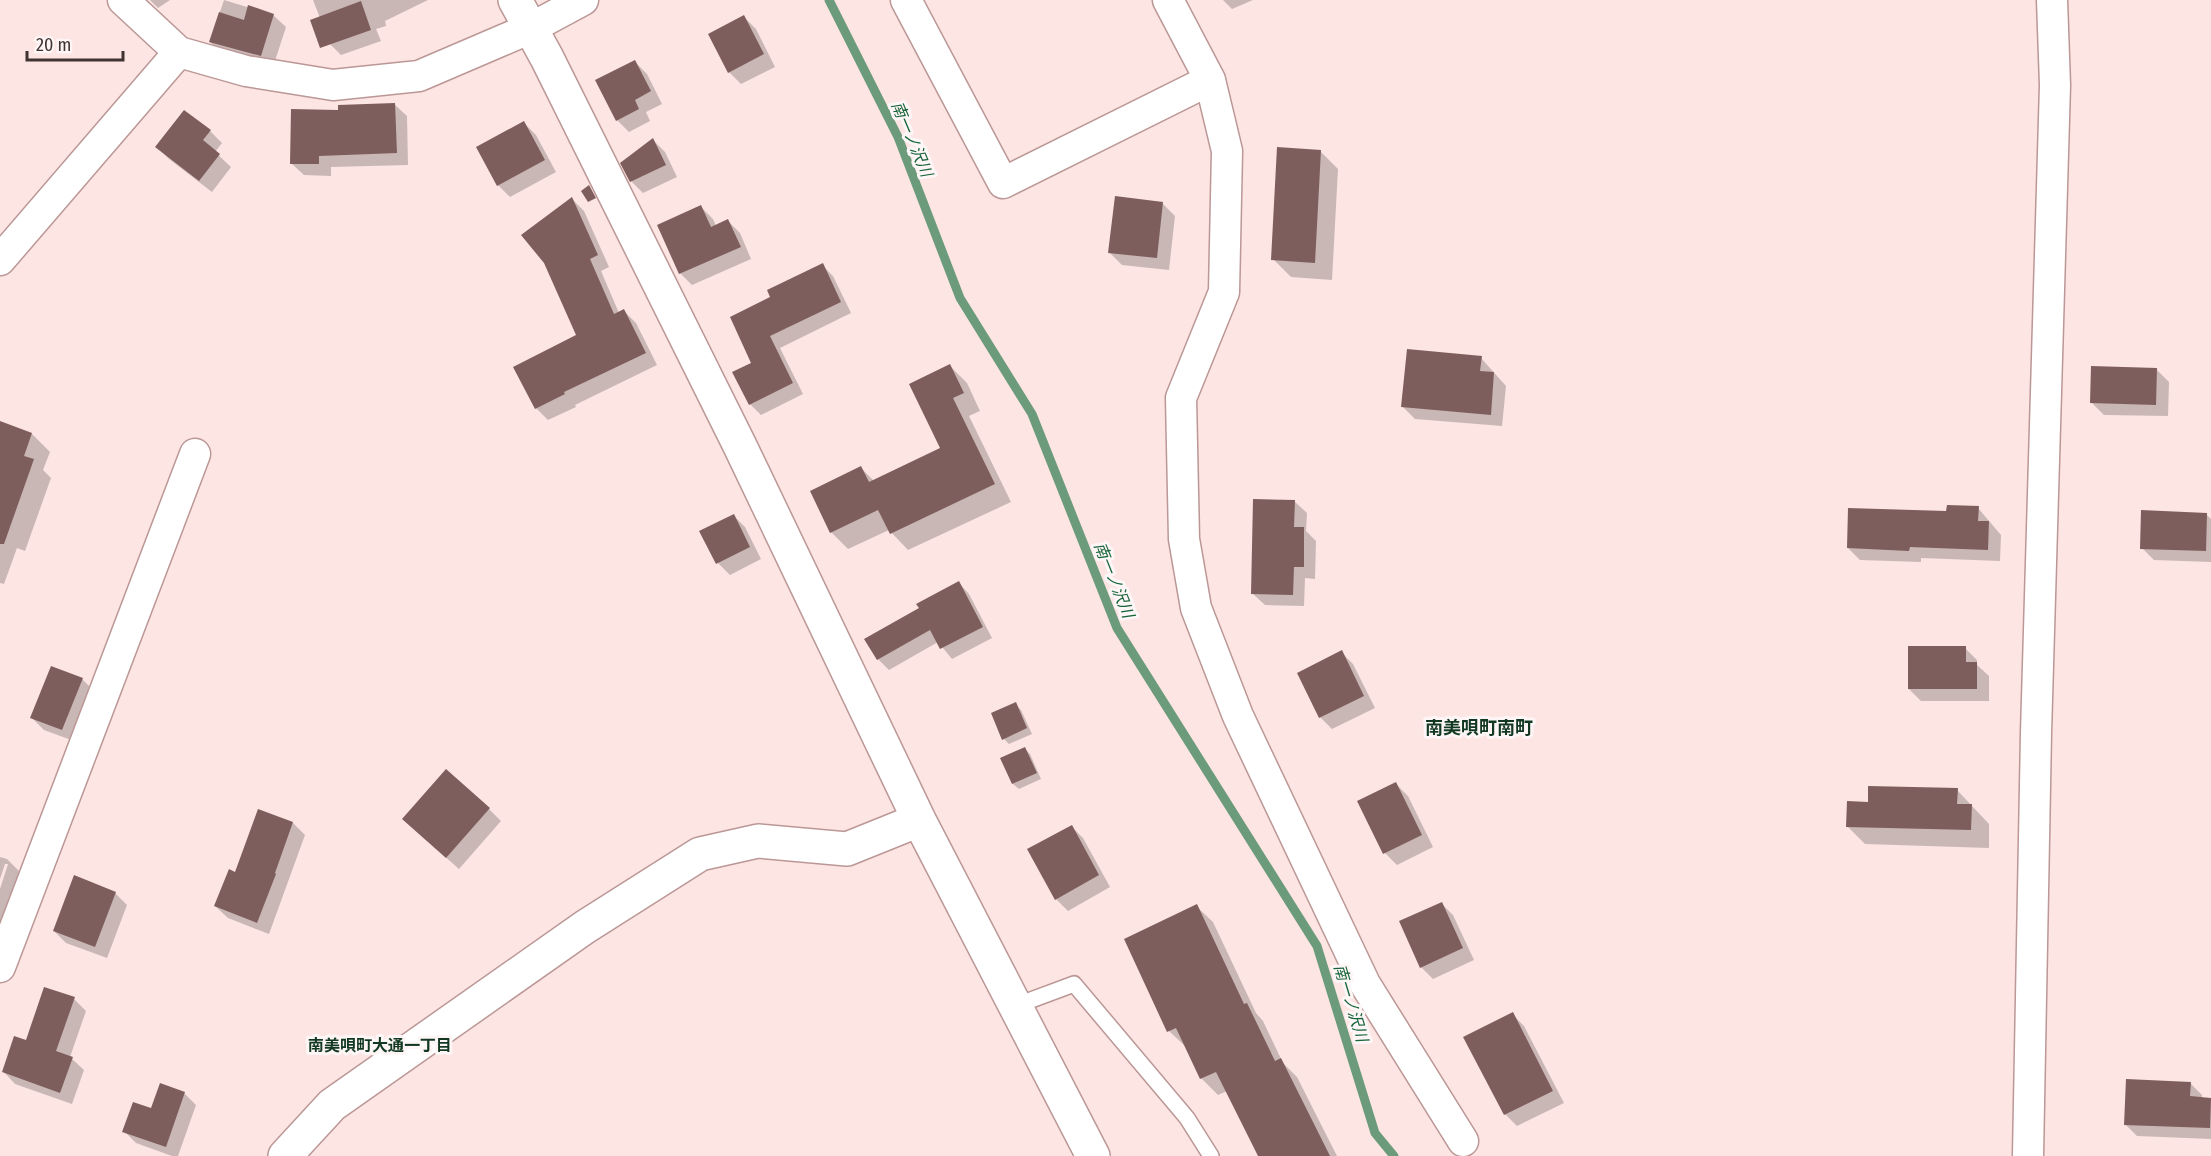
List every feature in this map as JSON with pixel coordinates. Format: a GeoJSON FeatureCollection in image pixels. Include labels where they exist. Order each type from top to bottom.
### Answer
{"type":"FeatureCollection","features":[{"type":"Feature","properties":{"kind":"street"},"geometry":{"type":"LineString","coordinates":[[123,0],[178,52],[246,71],[333,86],[418,76],[531,28],[583,0]]}},
{"type":"Feature","properties":{"kind":"street"},"geometry":{"type":"LineString","coordinates":[[515,0],[740,446],[919,820],[1093,1156]]}},
{"type":"Feature","properties":{"kind":"street"},"geometry":{"type":"LineString","coordinates":[[906,0],[1003,183],[1209,80]]}},
{"type":"Feature","properties":{"kind":"street"},"geometry":{"type":"LineString","coordinates":[[1168,0],[1209,80],[1227,151],[1224,292],[1181,398],[1185,539],[1196,608],[1238,716],[1365,984],[1463,1141]]}},
{"type":"Feature","properties":{"kind":"street"},"geometry":{"type":"LineString","coordinates":[[2028,1156],[2036,744],[2055,86],[2052,0]]}},
{"type":"Feature","properties":{"kind":"street"},"geometry":{"type":"LineString","coordinates":[[0,260],[178,52]]}},
{"type":"Feature","properties":{"kind":"street"},"geometry":{"type":"LineString","coordinates":[[0,967],[195,454]]}},
{"type":"Feature","properties":{"kind":"street"},"geometry":{"type":"LineString","coordinates":[[285,1156],[332,1104],[585,927],[700,854],[758,841],[847,849],[919,820]]}},
{"type":"Feature","properties":{"kind":"lane"},"geometry":{"type":"LineString","coordinates":[[1015,1005],[1074,984],[1187,1118],[1211,1156]]}},
{"type":"Feature","properties":{"kind":"building"},"geometry":{"type":"Polygon","coordinates":[[[361,1],[371,30],[320,48],[310,20],[361,1]]]}},
{"type":"Feature","properties":{"kind":"building"},"geometry":{"type":"Polygon","coordinates":[[[248,5],[274,14],[261,56],[209,42],[219,12],[244,20],[248,5]]]}},
{"type":"Feature","properties":{"kind":"building"},"geometry":{"type":"Polygon","coordinates":[[[744,15],[764,54],[728,73],[708,34],[744,15]]]}},
{"type":"Feature","properties":{"kind":"building"},"geometry":{"type":"Polygon","coordinates":[[[635,60],[651,91],[635,100],[639,109],[616,121],[595,80],[635,60]]]}},
{"type":"Feature","properties":{"kind":"building"},"geometry":{"type":"Polygon","coordinates":[[[395,103],[397,153],[319,156],[319,164],[290,164],[291,109],[338,110],[338,105],[395,103]]]}},
{"type":"Feature","properties":{"kind":"building"},"geometry":{"type":"Polygon","coordinates":[[[184,110],[211,130],[203,140],[220,154],[199,181],[155,147],[184,110]]]}},
{"type":"Feature","properties":{"kind":"building"},"geometry":{"type":"Polygon","coordinates":[[[524,121],[545,160],[497,186],[476,147],[524,121]]]}},
{"type":"Feature","properties":{"kind":"building"},"geometry":{"type":"Polygon","coordinates":[[[653,138],[666,165],[630,182],[620,163],[653,138]]]}},
{"type":"Feature","properties":{"kind":"building"},"geometry":{"type":"Polygon","coordinates":[[[1277,147],[1321,150],[1315,263],[1271,260],[1277,147]]]}},
{"type":"Feature","properties":{"kind":"building"},"geometry":{"type":"Polygon","coordinates":[[[589,185],[596,198],[588,202],[581,191],[589,185]]]}},
{"type":"Feature","properties":{"kind":"building"},"geometry":{"type":"Polygon","coordinates":[[[1115,196],[1163,202],[1157,258],[1108,253],[1115,196]]]}},
{"type":"Feature","properties":{"kind":"building"},"geometry":{"type":"Polygon","coordinates":[[[572,197],[598,255],[590,259],[614,314],[624,309],[646,353],[564,392],[565,394],[535,409],[513,367],[576,335],[544,263],[521,235],[572,197]]]}},
{"type":"Feature","properties":{"kind":"building"},"geometry":{"type":"Polygon","coordinates":[[[701,205],[711,227],[728,219],[741,247],[679,274],[657,225],[701,205]]]}},
{"type":"Feature","properties":{"kind":"building"},"geometry":{"type":"Polygon","coordinates":[[[823,263],[841,302],[770,336],[793,383],[749,405],[732,372],[751,363],[730,317],[770,297],[767,290],[823,263]]]}},
{"type":"Feature","properties":{"kind":"building"},"geometry":{"type":"Polygon","coordinates":[[[1407,349],[1482,356],[1480,371],[1494,372],[1491,415],[1401,407],[1407,349]]]}},
{"type":"Feature","properties":{"kind":"building"},"geometry":{"type":"Polygon","coordinates":[[[950,364],[964,393],[953,398],[995,484],[890,534],[878,510],[830,533],[810,491],[861,466],[869,482],[940,448],[909,384],[950,364]]]}},
{"type":"Feature","properties":{"kind":"building"},"geometry":{"type":"Polygon","coordinates":[[[2091,366],[2157,368],[2156,405],[2090,403],[2091,366]]]}},
{"type":"Feature","properties":{"kind":"building"},"geometry":{"type":"Polygon","coordinates":[[[0,421],[32,433],[24,456],[34,459],[4,544],[0,544],[0,421]]]}},
{"type":"Feature","properties":{"kind":"building"},"geometry":{"type":"Polygon","coordinates":[[[1253,499],[1295,500],[1294,527],[1304,527],[1304,567],[1294,567],[1293,595],[1251,594],[1253,499]]]}},
{"type":"Feature","properties":{"kind":"building"},"geometry":{"type":"Polygon","coordinates":[[[1947,505],[1979,506],[1978,521],[1989,521],[1988,550],[1910,547],[1909,551],[1847,548],[1848,508],[1946,511],[1947,505]]]}},
{"type":"Feature","properties":{"kind":"building"},"geometry":{"type":"Polygon","coordinates":[[[2141,510],[2207,513],[2206,551],[2140,549],[2141,510]]]}},
{"type":"Feature","properties":{"kind":"building"},"geometry":{"type":"Polygon","coordinates":[[[734,514],[750,547],[716,564],[699,531],[734,514]]]}},
{"type":"Feature","properties":{"kind":"building"},"geometry":{"type":"Polygon","coordinates":[[[959,581],[983,627],[940,649],[930,630],[877,660],[864,639],[919,608],[916,604],[959,581]]]}},
{"type":"Feature","properties":{"kind":"building"},"geometry":{"type":"Polygon","coordinates":[[[1908,646],[1966,646],[1966,662],[1977,662],[1977,689],[1908,689],[1908,646]]]}},
{"type":"Feature","properties":{"kind":"building"},"geometry":{"type":"Polygon","coordinates":[[[1342,650],[1364,696],[1319,718],[1297,673],[1342,650]]]}},
{"type":"Feature","properties":{"kind":"building"},"geometry":{"type":"Polygon","coordinates":[[[51,666],[83,678],[62,730],[30,718],[51,666]]]}},
{"type":"Feature","properties":{"kind":"building"},"geometry":{"type":"Polygon","coordinates":[[[1016,702],[1027,728],[1002,740],[991,713],[1016,702]]]}},
{"type":"Feature","properties":{"kind":"building"},"geometry":{"type":"Polygon","coordinates":[[[1025,747],[1037,773],[1012,784],[1000,758],[1025,747]]]}},
{"type":"Feature","properties":{"kind":"building"},"geometry":{"type":"Polygon","coordinates":[[[446,769],[490,808],[446,858],[402,819],[446,769]]]}},
{"type":"Feature","properties":{"kind":"building"},"geometry":{"type":"Polygon","coordinates":[[[1396,782],[1422,835],[1383,854],[1357,801],[1396,782]]]}},
{"type":"Feature","properties":{"kind":"building"},"geometry":{"type":"Polygon","coordinates":[[[1868,786],[1958,788],[1957,804],[1972,804],[1971,830],[1846,827],[1847,801],[1868,802],[1868,786]]]}},
{"type":"Feature","properties":{"kind":"building"},"geometry":{"type":"Polygon","coordinates":[[[258,809],[293,822],[257,923],[214,906],[229,869],[235,872],[258,809]]]}},
{"type":"Feature","properties":{"kind":"building"},"geometry":{"type":"Polygon","coordinates":[[[1072,825],[1099,875],[1055,900],[1027,849],[1072,825]]]}},
{"type":"Feature","properties":{"kind":"building"},"geometry":{"type":"Polygon","coordinates":[[[74,875],[116,892],[95,947],[53,931],[74,875]]]}},
{"type":"Feature","properties":{"kind":"building"},"geometry":{"type":"Polygon","coordinates":[[[1442,902],[1463,948],[1420,968],[1399,921],[1442,902]]]}},
{"type":"Feature","properties":{"kind":"building"},"geometry":{"type":"Polygon","coordinates":[[[1197,904],[1244,1004],[1247,1003],[1275,1061],[1281,1058],[1330,1156],[1258,1156],[1216,1072],[1200,1079],[1176,1028],[1167,1032],[1124,939],[1197,904]]]}},
{"type":"Feature","properties":{"kind":"building"},"geometry":{"type":"Polygon","coordinates":[[[44,987],[75,997],[56,1051],[73,1057],[60,1093],[2,1072],[14,1036],[26,1040],[44,987]]]}},
{"type":"Feature","properties":{"kind":"building"},"geometry":{"type":"Polygon","coordinates":[[[1513,1012],[1553,1091],[1504,1115],[1463,1037],[1513,1012]]]}},
{"type":"Feature","properties":{"kind":"building"},"geometry":{"type":"Polygon","coordinates":[[[2126,1079],[2191,1082],[2190,1096],[2211,1098],[2210,1128],[2124,1125],[2126,1079]]]}},
{"type":"Feature","properties":{"kind":"building"},"geometry":{"type":"Polygon","coordinates":[[[160,1083],[185,1092],[166,1147],[122,1132],[133,1102],[151,1108],[160,1083]]]}},
{"type":"Feature","properties":{"kind":"waterway","name":"南一ノ沢川"},"geometry":{"type":"LineString","coordinates":[[829,0],[898,137],[960,298],[1032,414],[1117,628],[1317,946],[1375,1133],[1394,1156]]}},
{"type":"Feature","properties":{"kind":"district","name":"南美唄町南町"},"geometry":{"type":"Point","coordinates":[1479,728]}},
{"type":"Feature","properties":{"kind":"district","name":"南美唄町大通一丁目"},"geometry":{"type":"Point","coordinates":[380,1045]}}]}
